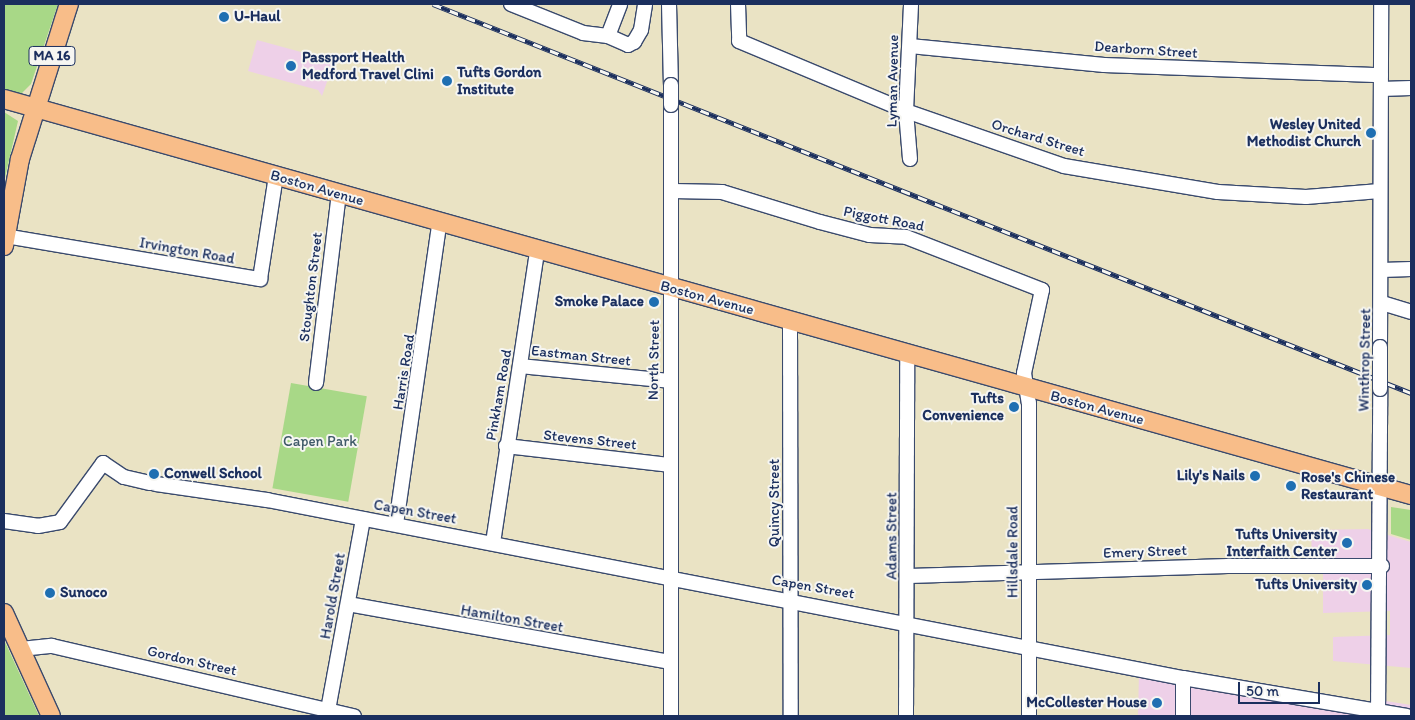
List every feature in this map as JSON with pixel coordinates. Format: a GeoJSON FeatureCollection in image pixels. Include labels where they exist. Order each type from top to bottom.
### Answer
{"type":"FeatureCollection","features":[{"type":"Feature","properties":{"kind":"main road","name":"MA 16"},"geometry":{"type":"LineString","coordinates":[[4,241],[35,108],[69,4]]}},
{"type":"Feature","properties":{"kind":"main road","name":"Boston Avenue"},"geometry":{"type":"LineString","coordinates":[[4,99],[672,290],[790,320],[908,356],[1411,495]]}},
{"type":"Feature","properties":{"kind":"main road"},"geometry":{"type":"LineString","coordinates":[[5,612],[51,716]]}},
{"type":"Feature","properties":{"kind":"street"},"geometry":{"type":"LineString","coordinates":[[511,4],[583,33],[608,36],[628,45],[634,42],[641,30],[646,4]]}},
{"type":"Feature","properties":{"kind":"street"},"geometry":{"type":"LineString","coordinates":[[608,36],[620,4]]}},
{"type":"Feature","properties":{"kind":"street","name":"North Street"},"geometry":{"type":"LineString","coordinates":[[669,4],[673,191],[669,381],[671,716]]}},
{"type":"Feature","properties":{"kind":"street","name":"Orchard Street"},"geometry":{"type":"LineString","coordinates":[[738,4],[739,40],[906,111],[1064,166],[1140,181],[1218,192],[1306,197],[1380,191]]}},
{"type":"Feature","properties":{"kind":"street","name":"Lyman Avenue"},"geometry":{"type":"LineString","coordinates":[[910,159],[906,111],[911,4]]}},
{"type":"Feature","properties":{"kind":"street","name":"Winthrop Street"},"geometry":{"type":"LineString","coordinates":[[1378,714],[1382,566],[1380,347],[1382,270],[1380,191],[1382,4]]}},
{"type":"Feature","properties":{"kind":"street","name":"Dearborn Street"},"geometry":{"type":"LineString","coordinates":[[910,46],[1114,65],[1381,82],[1411,88]]}},
{"type":"Feature","properties":{"kind":"street","name":"Irvington Road"},"geometry":{"type":"LineString","coordinates":[[4,241],[260,280],[276,176]]}},
{"type":"Feature","properties":{"kind":"street","name":"Piggott Road"},"geometry":{"type":"LineString","coordinates":[[673,191],[722,192],[870,235],[906,237],[1035,284],[1044,298],[1024,373],[1027,389]]}},
{"type":"Feature","properties":{"kind":"street","name":"Stoughton Street"},"geometry":{"type":"LineString","coordinates":[[316,384],[339,194]]}},
{"type":"Feature","properties":{"kind":"street","name":"Harris Road"},"geometry":{"type":"LineString","coordinates":[[396,524],[439,224]]}},
{"type":"Feature","properties":{"kind":"street","name":"Pinkham Road"},"geometry":{"type":"LineString","coordinates":[[492,543],[537,251]]}},
{"type":"Feature","properties":{"kind":"street"},"geometry":{"type":"LineString","coordinates":[[1382,270],[1411,269]]}},
{"type":"Feature","properties":{"kind":"street"},"geometry":{"type":"LineString","coordinates":[[1382,303],[1411,312]]}},
{"type":"Feature","properties":{"kind":"street","name":"Quincy Street"},"geometry":{"type":"LineString","coordinates":[[790,320],[791,716]]}},
{"type":"Feature","properties":{"kind":"street","name":"Adams Street"},"geometry":{"type":"LineString","coordinates":[[906,716],[906,621],[909,576],[908,356]]}},
{"type":"Feature","properties":{"kind":"street","name":"Eastman Street"},"geometry":{"type":"LineString","coordinates":[[520,366],[669,381]]}},
{"type":"Feature","properties":{"kind":"street","name":"Hillsdale Road"},"geometry":{"type":"LineString","coordinates":[[1027,389],[1029,716]]}},
{"type":"Feature","properties":{"kind":"street","name":"Stevens Street"},"geometry":{"type":"LineString","coordinates":[[506,446],[671,465]]}},
{"type":"Feature","properties":{"kind":"street","name":"Capen Street"},"geometry":{"type":"LineString","coordinates":[[4,521],[38,526],[60,522],[103,462],[124,477],[153,483],[242,496],[396,524],[906,621],[1183,678],[1378,714],[1407,716]]}},
{"type":"Feature","properties":{"kind":"street","name":"Harold Street"},"geometry":{"type":"LineString","coordinates":[[328,710],[363,519]]}},
{"type":"Feature","properties":{"kind":"street","name":"Emery Street"},"geometry":{"type":"LineString","coordinates":[[909,576],[1382,566]]}},
{"type":"Feature","properties":{"kind":"street","name":"Hamilton Street"},"geometry":{"type":"LineString","coordinates":[[348,604],[671,662]]}},
{"type":"Feature","properties":{"kind":"street","name":"Gordon Street"},"geometry":{"type":"LineString","coordinates":[[21,649],[52,646],[354,716]]}},
{"type":"Feature","properties":{"kind":"street"},"geometry":{"type":"LineString","coordinates":[[1183,678],[1183,716]]}},
{"type":"Feature","properties":{"kind":"shaded area","name":"Passport Health Medford Travel Clini"},"geometry":{"type":"Polygon","coordinates":[[[257,40],[334,61],[333,77],[329,76],[322,96],[318,90],[248,71],[257,40]]]}},
{"type":"Feature","properties":{"kind":"shaded area","name":"Tufts University"},"geometry":{"type":"Polygon","coordinates":[[[1368,529],[1411,542],[1411,668],[1333,661],[1333,637],[1390,635],[1390,611],[1323,613],[1323,560],[1312,560],[1311,530],[1368,529]]]}},
{"type":"Feature","properties":{"kind":"shaded area"},"geometry":{"type":"Polygon","coordinates":[[[1139,673],[1385,712],[1386,701],[1411,705],[1411,716],[1138,716],[1139,673]]]}},
{"type":"Feature","properties":{"kind":"green space"},"geometry":{"type":"Polygon","coordinates":[[[4,4],[58,4],[31,84],[21,94],[4,90],[4,4]]]}},
{"type":"Feature","properties":{"kind":"green space"},"geometry":{"type":"Polygon","coordinates":[[[4,112],[18,121],[4,182],[4,112]]]}},
{"type":"Feature","properties":{"kind":"green space","name":"Capen Park"},"geometry":{"type":"Polygon","coordinates":[[[291,383],[367,396],[348,502],[272,488],[291,383]]]}},
{"type":"Feature","properties":{"kind":"green space"},"geometry":{"type":"Polygon","coordinates":[[[1391,507],[1411,510],[1411,540],[1391,534],[1391,507]]]}},
{"type":"Feature","properties":{"kind":"green space"},"geometry":{"type":"Polygon","coordinates":[[[4,638],[5,642],[39,716],[4,716],[4,638]]]}},
{"type":"Feature","properties":{"kind":"railway"},"geometry":{"type":"LineString","coordinates":[[433,4],[1411,393]]}},
{"type":"Feature","properties":{"kind":"place","name":"U-Haul"},"geometry":{"type":"Point","coordinates":[224,17]}},
{"type":"Feature","properties":{"kind":"place","name":"Passport Health Medford Travel Clini"},"geometry":{"type":"Point","coordinates":[291,66]}},
{"type":"Feature","properties":{"kind":"place","name":"Tufts Gordon Institute"},"geometry":{"type":"Point","coordinates":[447,81]}},
{"type":"Feature","properties":{"kind":"place","name":"Wesley United Methodist Church"},"geometry":{"type":"Point","coordinates":[1371,133]}},
{"type":"Feature","properties":{"kind":"place","name":"Smoke Palace"},"geometry":{"type":"Point","coordinates":[654,302]}},
{"type":"Feature","properties":{"kind":"place","name":"Tufts Convenience"},"geometry":{"type":"Point","coordinates":[1014,407]}},
{"type":"Feature","properties":{"kind":"place","name":"Conwell School"},"geometry":{"type":"Point","coordinates":[154,474]}},
{"type":"Feature","properties":{"kind":"place","name":"Lily's Nails"},"geometry":{"type":"Point","coordinates":[1255,476]}},
{"type":"Feature","properties":{"kind":"place","name":"Rose's Chinese Restaurant"},"geometry":{"type":"Point","coordinates":[1291,486]}},
{"type":"Feature","properties":{"kind":"place","name":"Tufts University Interfaith Center"},"geometry":{"type":"Point","coordinates":[1347,543]}},
{"type":"Feature","properties":{"kind":"place","name":"Tufts University"},"geometry":{"type":"Point","coordinates":[1367,585]}},
{"type":"Feature","properties":{"kind":"place","name":"Sunoco"},"geometry":{"type":"Point","coordinates":[50,593]}},
{"type":"Feature","properties":{"kind":"place","name":"McCollester House"},"geometry":{"type":"Point","coordinates":[1157,703]}}]}
